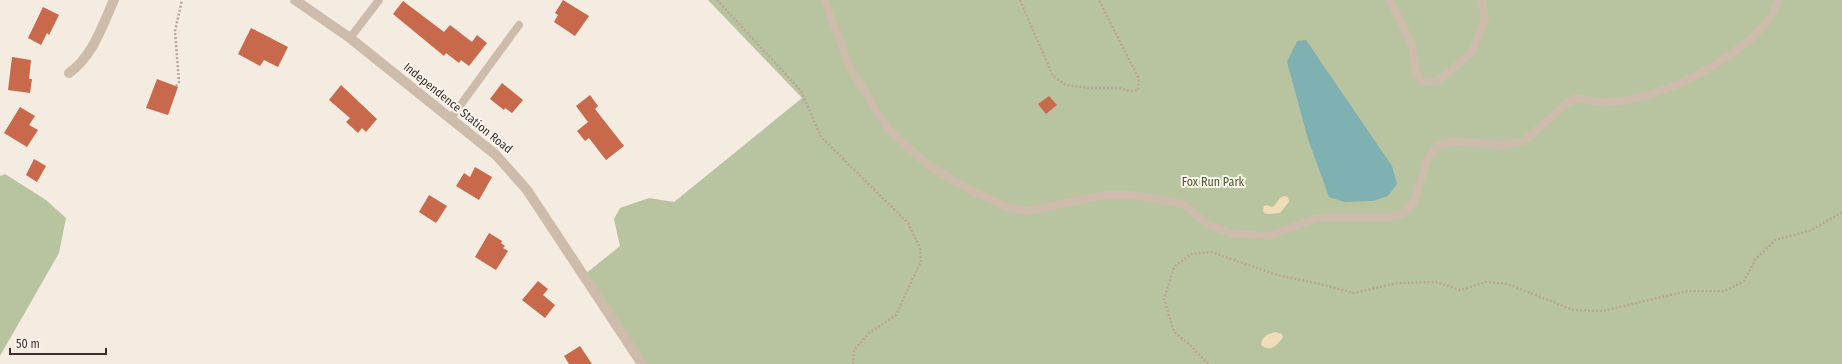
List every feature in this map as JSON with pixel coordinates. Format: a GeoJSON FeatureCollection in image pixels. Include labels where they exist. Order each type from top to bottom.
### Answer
{"type":"FeatureCollection","features":[{"type":"Feature","properties":{"kind":"street"},"geometry":{"type":"LineString","coordinates":[[69,74],[88,55],[114,0]]}},
{"type":"Feature","properties":{"kind":"street","name":"Independence Station Road"},"geometry":{"type":"LineString","coordinates":[[296,0],[350,38],[496,154],[527,190],[642,364]]}},
{"type":"Feature","properties":{"kind":"lane"},"geometry":{"type":"LineString","coordinates":[[350,38],[379,0]]}},
{"type":"Feature","properties":{"kind":"lane"},"geometry":{"type":"LineString","coordinates":[[825,0],[849,66],[888,129],[929,166],[976,193],[1007,207],[1027,211],[1105,195],[1132,195],[1183,204],[1207,224],[1230,233],[1269,236],[1316,218],[1385,218],[1404,213],[1415,201],[1428,158],[1438,146],[1455,141],[1500,145],[1524,141],[1566,104],[1576,98],[1605,102],[1642,97],[1696,77],[1743,45],[1766,23],[1779,0]]}},
{"type":"Feature","properties":{"kind":"lane"},"geometry":{"type":"LineString","coordinates":[[1390,0],[1412,45],[1416,73],[1424,80],[1438,81],[1472,52],[1485,19],[1482,0]]}},
{"type":"Feature","properties":{"kind":"lane"},"geometry":{"type":"LineString","coordinates":[[451,118],[519,25]]}},
{"type":"Feature","properties":{"kind":"path"},"geometry":{"type":"LineString","coordinates":[[176,86],[179,82],[175,31],[182,0]]}},
{"type":"Feature","properties":{"kind":"path"},"geometry":{"type":"LineString","coordinates":[[717,0],[801,91],[821,137],[908,222],[920,248],[921,261],[896,315],[869,333],[854,350],[853,364]]}},
{"type":"Feature","properties":{"kind":"path"},"geometry":{"type":"LineString","coordinates":[[1020,0],[1053,76],[1066,85],[1089,88],[1118,88],[1131,91],[1138,90],[1139,79],[1098,0]]}},
{"type":"Feature","properties":{"kind":"path"},"geometry":{"type":"LineString","coordinates":[[1208,364],[1190,345],[1174,332],[1164,299],[1174,267],[1191,254],[1210,252],[1277,275],[1354,293],[1397,283],[1436,282],[1460,290],[1486,282],[1508,284],[1573,310],[1603,311],[1687,291],[1725,291],[1744,281],[1755,260],[1775,240],[1812,230],[1842,212]]}},
{"type":"Feature","properties":{"kind":"green space","name":"Fox Run Park"},"geometry":{"type":"Polygon","coordinates":[[[708,0],[1842,0],[1842,364],[642,364],[584,275],[620,246],[614,219],[620,208],[649,198],[674,202],[802,98],[708,0]]]}},
{"type":"Feature","properties":{"kind":"green space"},"geometry":{"type":"Polygon","coordinates":[[[5,174],[46,200],[66,218],[59,253],[0,356],[0,176],[5,174]]]}},
{"type":"Feature","properties":{"kind":"sand"},"geometry":{"type":"Polygon","coordinates":[[[1284,196],[1288,197],[1289,202],[1280,213],[1264,213],[1264,206],[1274,206],[1280,198],[1284,196]]]}},
{"type":"Feature","properties":{"kind":"sand"},"geometry":{"type":"Polygon","coordinates":[[[1276,332],[1282,334],[1283,337],[1279,343],[1271,348],[1261,345],[1266,336],[1276,332]]]}},
{"type":"Feature","properties":{"kind":"water"},"geometry":{"type":"Polygon","coordinates":[[[1306,40],[1392,166],[1397,184],[1388,196],[1373,201],[1344,202],[1329,197],[1308,139],[1287,62],[1297,41],[1306,40]]]}},
{"type":"Feature","properties":{"kind":"building"},"geometry":{"type":"Polygon","coordinates":[[[563,0],[589,16],[575,36],[554,22],[558,15],[555,13],[563,0]]]}},
{"type":"Feature","properties":{"kind":"building"},"geometry":{"type":"Polygon","coordinates":[[[403,1],[444,32],[450,25],[472,42],[477,35],[487,43],[469,66],[461,60],[459,63],[446,53],[444,56],[393,14],[403,1]]]}},
{"type":"Feature","properties":{"kind":"building"},"geometry":{"type":"Polygon","coordinates":[[[43,7],[59,15],[49,35],[47,33],[41,45],[28,38],[43,7]]]}},
{"type":"Feature","properties":{"kind":"building"},"geometry":{"type":"Polygon","coordinates":[[[251,28],[288,47],[278,67],[264,60],[260,66],[238,54],[251,28]]]}},
{"type":"Feature","properties":{"kind":"building"},"geometry":{"type":"Polygon","coordinates":[[[12,57],[31,60],[29,79],[32,79],[30,93],[8,90],[12,57]]]}},
{"type":"Feature","properties":{"kind":"building"},"geometry":{"type":"Polygon","coordinates":[[[157,79],[178,87],[168,115],[146,108],[157,79]]]}},
{"type":"Feature","properties":{"kind":"building"},"geometry":{"type":"Polygon","coordinates":[[[502,83],[523,100],[512,113],[505,108],[504,110],[490,99],[502,83]]]}},
{"type":"Feature","properties":{"kind":"building"},"geometry":{"type":"Polygon","coordinates":[[[341,85],[377,119],[366,132],[362,128],[358,133],[346,122],[350,118],[329,100],[341,85]]]}},
{"type":"Feature","properties":{"kind":"building"},"geometry":{"type":"Polygon","coordinates":[[[590,95],[598,106],[595,109],[624,146],[606,160],[589,138],[585,141],[577,131],[588,122],[576,106],[590,95]]]}},
{"type":"Feature","properties":{"kind":"building"},"geometry":{"type":"Polygon","coordinates":[[[1049,96],[1057,105],[1046,114],[1038,104],[1049,96]]]}},
{"type":"Feature","properties":{"kind":"building"},"geometry":{"type":"Polygon","coordinates":[[[20,107],[35,116],[29,125],[38,130],[27,147],[4,133],[20,107]]]}},
{"type":"Feature","properties":{"kind":"building"},"geometry":{"type":"Polygon","coordinates":[[[34,159],[46,166],[37,182],[26,175],[34,159]]]}},
{"type":"Feature","properties":{"kind":"building"},"geometry":{"type":"Polygon","coordinates":[[[475,167],[492,177],[479,200],[456,186],[464,173],[470,177],[475,167]]]}},
{"type":"Feature","properties":{"kind":"building"},"geometry":{"type":"Polygon","coordinates":[[[429,195],[447,206],[436,223],[419,212],[429,195]]]}},
{"type":"Feature","properties":{"kind":"building"},"geometry":{"type":"Polygon","coordinates":[[[489,233],[502,241],[501,243],[505,246],[503,248],[508,251],[496,270],[475,257],[489,233]]]}},
{"type":"Feature","properties":{"kind":"building"},"geometry":{"type":"Polygon","coordinates":[[[538,281],[548,289],[543,295],[555,305],[545,318],[522,300],[538,281]]]}},
{"type":"Feature","properties":{"kind":"building"},"geometry":{"type":"Polygon","coordinates":[[[580,346],[592,364],[569,364],[564,356],[580,346]]]}}]}
